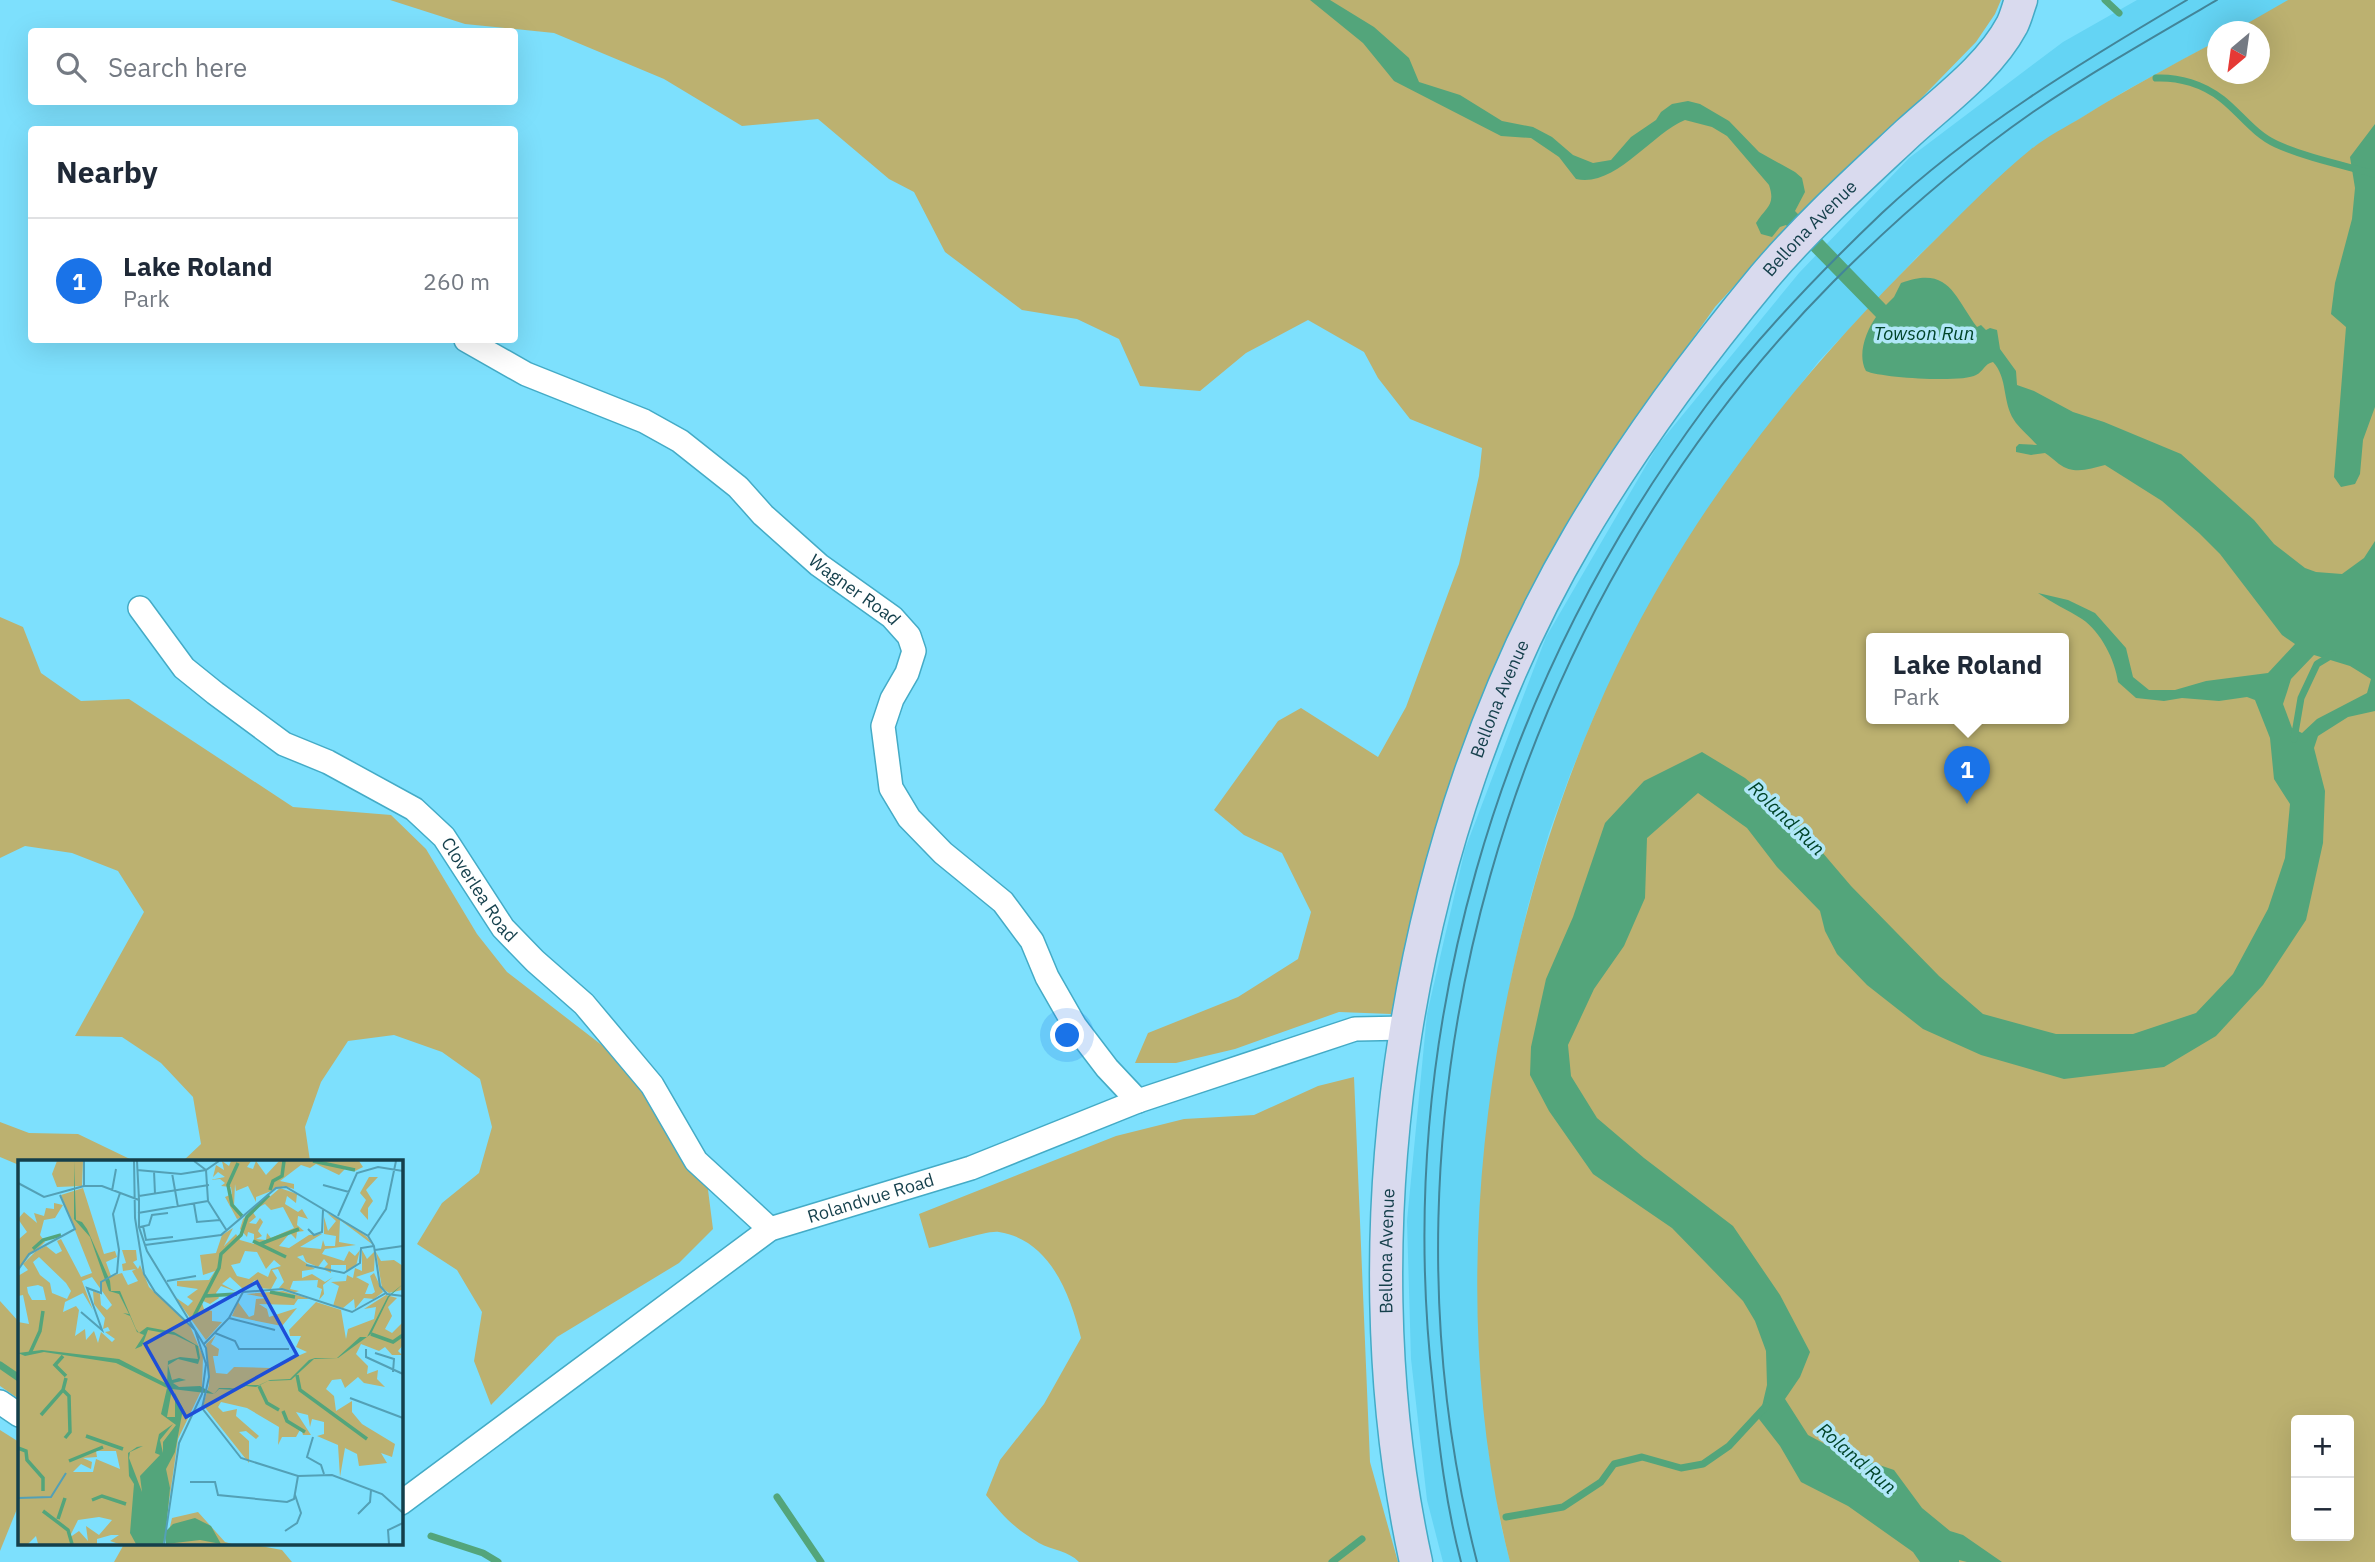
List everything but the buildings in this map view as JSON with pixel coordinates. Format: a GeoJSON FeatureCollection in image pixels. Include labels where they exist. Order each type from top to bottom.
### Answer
{"type":"FeatureCollection","features":[{"type":"Feature","properties":{"kind":"main road","name":"Bellona Avenue"},"geometry":{"type":"LineString","coordinates":[[1416,1562],[1394,1441],[1386,1292],[1391,1146],[1406,1028],[1427,925],[1459,807],[1492,718],[1530,632],[1579,537],[1641,438],[1767,273],[1819,219],[1992,54],[2012,24],[2021,0]]}},
{"type":"Feature","properties":{"kind":"street","name":"Wagner Road"},"geometry":{"type":"LineString","coordinates":[[471,343],[526,373],[644,421],[680,441],[738,487],[763,515],[819,565],[892,617],[909,636],[914,651],[883,726],[891,788],[909,818],[943,853],[1003,902],[1032,941],[1046,976],[1075,1026],[1107,1068],[1138,1101]]}},
{"type":"Feature","properties":{"kind":"street","name":"Cloverlea Road"},"geometry":{"type":"LineString","coordinates":[[140,608],[184,668],[215,694],[284,744],[327,762],[414,809],[444,837],[503,928],[535,961],[584,1004],[652,1085],[696,1161],[770,1228]]}},
{"type":"Feature","properties":{"kind":"street","name":"Rolandvue Road"},"geometry":{"type":"LineString","coordinates":[[402,1502],[770,1228],[971,1168],[1138,1101],[1355,1029],[1406,1028]]}},
{"type":"Feature","properties":{"kind":"street"},"geometry":{"type":"LineString","coordinates":[[0,1402],[18,1414]]}},
{"type":"Feature","properties":{"kind":"shaded area"},"geometry":{"type":"Polygon","coordinates":[[[390,0],[2001,0],[1976,42],[1780,236],[1715,307],[1630,427],[1565,526],[1488,682],[1418,890],[1391,1014],[1339,1012],[1235,1049],[1176,1063],[1135,1063],[1148,1033],[1238,997],[1298,959],[1311,912],[1282,853],[1244,835],[1214,810],[1278,721],[1301,708],[1378,757],[1406,707],[1459,564],[1479,476],[1482,448],[1410,419],[1378,378],[1364,352],[1308,320],[1246,353],[1200,391],[1140,386],[1119,339],[1077,319],[1022,310],[945,252],[914,192],[889,179],[818,119],[742,126],[664,79],[554,33],[465,24],[390,0]]]}},
{"type":"Feature","properties":{"kind":"shaded area"},"geometry":{"type":"Polygon","coordinates":[[[2137,0],[2293,0],[2253,21],[2207,21],[2207,46],[2125,91],[2034,147],[1917,257],[1819,361],[1762,434],[1666,574],[1598,707],[1549,833],[1511,979],[1491,1096],[1488,1447],[1510,1562],[1443,1562],[1427,1500],[1411,1359],[1407,1221],[1427,1014],[1465,849],[1546,637],[1658,445],[1799,273],[1909,158],[2063,42],[2137,0]]]}},
{"type":"Feature","properties":{"kind":"shaded area"},"geometry":{"type":"Polygon","coordinates":[[[2288,0],[2375,0],[2375,1562],[1510,1562],[1487,1441],[1478,1315],[1481,1185],[1497,1054],[1523,926],[1561,801],[1609,683],[1666,574],[1694,528],[1757,440],[1825,355],[1899,275],[2030,150],[2150,77],[2207,46],[2207,84],[2270,84],[2270,21],[2251,21],[2288,0]]]}},
{"type":"Feature","properties":{"kind":"shaded area"},"geometry":{"type":"Polygon","coordinates":[[[0,617],[23,627],[41,673],[81,701],[129,699],[293,807],[391,815],[426,849],[477,934],[507,972],[625,1063],[707,1182],[713,1229],[679,1263],[557,1337],[491,1405],[474,1361],[482,1312],[457,1270],[417,1244],[442,1203],[479,1173],[492,1127],[480,1079],[442,1052],[394,1035],[348,1041],[321,1082],[305,1127],[310,1160],[184,1160],[201,1144],[193,1097],[161,1063],[122,1037],[75,1036],[144,912],[118,871],[72,853],[25,846],[0,858],[0,617]]]}},
{"type":"Feature","properties":{"kind":"shaded area"},"geometry":{"type":"Polygon","coordinates":[[[1354,1077],[1370,1462],[1398,1562],[1079,1562],[1065,1553],[1039,1543],[1023,1532],[1004,1516],[986,1495],[1000,1460],[1044,1404],[1081,1338],[1071,1304],[1064,1287],[1044,1257],[1017,1237],[993,1232],[929,1248],[919,1214],[1116,1136],[1184,1119],[1254,1115],[1318,1086],[1354,1077]]]}},
{"type":"Feature","properties":{"kind":"shaded area"},"geometry":{"type":"Polygon","coordinates":[[[0,1122],[29,1133],[78,1134],[132,1160],[18,1160],[18,1165],[0,1157],[0,1122]]]}},
{"type":"Feature","properties":{"kind":"shaded area"},"geometry":{"type":"Polygon","coordinates":[[[0,1301],[18,1321],[18,1398],[0,1386],[0,1301]]]}},
{"type":"Feature","properties":{"kind":"shaded area"},"geometry":{"type":"Polygon","coordinates":[[[0,1430],[18,1441],[18,1506],[0,1551],[0,1430]]]}},
{"type":"Feature","properties":{"kind":"shaded area"},"geometry":{"type":"Polygon","coordinates":[[[250,1544],[282,1550],[292,1562],[114,1562],[123,1546],[250,1544]]]}},
{"type":"Feature","properties":{"kind":"water","name":"Towson Run"},"geometry":{"type":"Polygon","coordinates":[[[1310,0],[1330,0],[1374,27],[1409,58],[1419,82],[1460,95],[1502,121],[1533,127],[1552,137],[1573,155],[1593,163],[1611,160],[1631,137],[1656,120],[1661,112],[1672,104],[1688,101],[1700,104],[1729,121],[1759,152],[1802,178],[1805,192],[1795,211],[1886,305],[1894,297],[1901,283],[1917,278],[1940,281],[1956,295],[1977,327],[1981,325],[1986,330],[1997,330],[2000,349],[2016,371],[2017,385],[2073,412],[2181,454],[2254,520],[2274,544],[2305,568],[2316,572],[2342,574],[2364,558],[2375,541],[2375,711],[2348,717],[2318,736],[2314,748],[2325,791],[2323,843],[2306,920],[2263,985],[2216,1036],[2164,1067],[2064,1079],[1981,1055],[1923,1029],[1867,985],[1837,954],[1825,931],[1820,911],[1777,867],[1747,828],[1698,793],[1647,838],[1645,898],[1624,946],[1594,989],[1568,1045],[1571,1076],[1597,1118],[1733,1226],[1780,1295],[1810,1352],[1800,1377],[1785,1399],[1808,1435],[1838,1451],[1894,1470],[1922,1508],[1950,1531],[1963,1535],[2002,1562],[1920,1562],[1913,1552],[1848,1506],[1801,1482],[1780,1446],[1759,1419],[1767,1385],[1766,1351],[1755,1321],[1743,1301],[1672,1228],[1593,1174],[1549,1111],[1530,1075],[1531,1047],[1546,979],[1573,917],[1605,823],[1644,781],[1702,752],[1745,778],[1793,818],[1851,886],[1939,976],[1983,1014],[2056,1034],[2133,1034],[2196,1013],[2233,974],[2268,909],[2285,858],[2290,804],[2274,779],[2270,738],[2255,700],[2247,697],[2219,701],[2136,698],[2118,682],[2110,656],[2095,631],[2082,619],[2038,593],[2068,600],[2095,613],[2126,648],[2133,677],[2149,690],[2175,690],[2206,681],[2268,673],[2295,644],[2282,635],[2220,554],[2162,501],[2105,465],[2076,470],[2059,464],[2045,453],[2031,455],[2016,452],[2019,444],[2037,445],[2010,413],[2001,375],[1993,362],[1976,375],[1955,379],[1904,377],[1866,371],[1862,358],[1864,343],[1876,317],[1786,225],[1780,227],[1772,237],[1761,234],[1756,223],[1771,202],[1769,185],[1727,136],[1712,127],[1685,120],[1605,176],[1590,180],[1576,179],[1559,157],[1531,138],[1501,136],[1394,81],[1363,43],[1310,0]],[[2314,655],[2291,679],[2283,704],[2292,728],[2302,733],[2317,719],[2367,693],[2371,679],[2350,666],[2314,655]]]}},
{"type":"Feature","properties":{"kind":"water"},"geometry":{"type":"Polygon","coordinates":[[[2375,124],[2375,407],[2363,440],[2360,474],[2355,484],[2341,487],[2334,477],[2346,327],[2331,314],[2335,283],[2352,219],[2355,188],[2350,157],[2375,124]]]}},
{"type":"Feature","properties":{"kind":"waterway"},"geometry":{"type":"LineString","coordinates":[[2105,0],[2119,13]]}},
{"type":"Feature","properties":{"kind":"waterway"},"geometry":{"type":"LineString","coordinates":[[2156,78],[2182,80],[2207,89],[2261,135],[2276,144],[2375,174]]}},
{"type":"Feature","properties":{"kind":"waterway","name":"Roland Run"},"geometry":{"type":"LineString","coordinates":[[2294,739],[2301,698],[2317,664],[2332,655]]}},
{"type":"Feature","properties":{"kind":"waterway"},"geometry":{"type":"LineString","coordinates":[[0,1365],[18,1377]]}},
{"type":"Feature","properties":{"kind":"waterway"},"geometry":{"type":"LineString","coordinates":[[1506,1517],[1563,1507],[1601,1482],[1614,1464],[1642,1457],[1681,1468],[1703,1464],[1729,1446],[1766,1406]]}},
{"type":"Feature","properties":{"kind":"waterway"},"geometry":{"type":"LineString","coordinates":[[777,1497],[821,1562]]}},
{"type":"Feature","properties":{"kind":"waterway"},"geometry":{"type":"LineString","coordinates":[[431,1536],[483,1553],[498,1562]]}},
{"type":"Feature","properties":{"kind":"waterway"},"geometry":{"type":"LineString","coordinates":[[1332,1562],[1362,1539]]}},
{"type":"Feature","properties":{"kind":"tram line"},"geometry":{"type":"LineString","coordinates":[[1461,1562],[1451,1519],[1433,1387],[1425,1256],[1429,1125],[1447,997],[1476,871],[1517,748],[1570,629],[1633,515],[1706,406],[1768,330],[1835,259],[1917,182],[1990,125],[2067,73],[2187,0]]}},
{"type":"Feature","properties":{"kind":"tram line"},"geometry":{"type":"LineString","coordinates":[[1477,1562],[1446,1392],[1438,1219],[1453,1046],[1490,877],[1547,713],[1624,557],[1720,413],[1833,282],[1929,193],[2006,131],[2078,83],[2217,0]]}},
{"type":"Feature","properties":{"kind":"place","name":"Lake Roland"},"geometry":{"type":"Point","coordinates":[1967,804]}}]}
